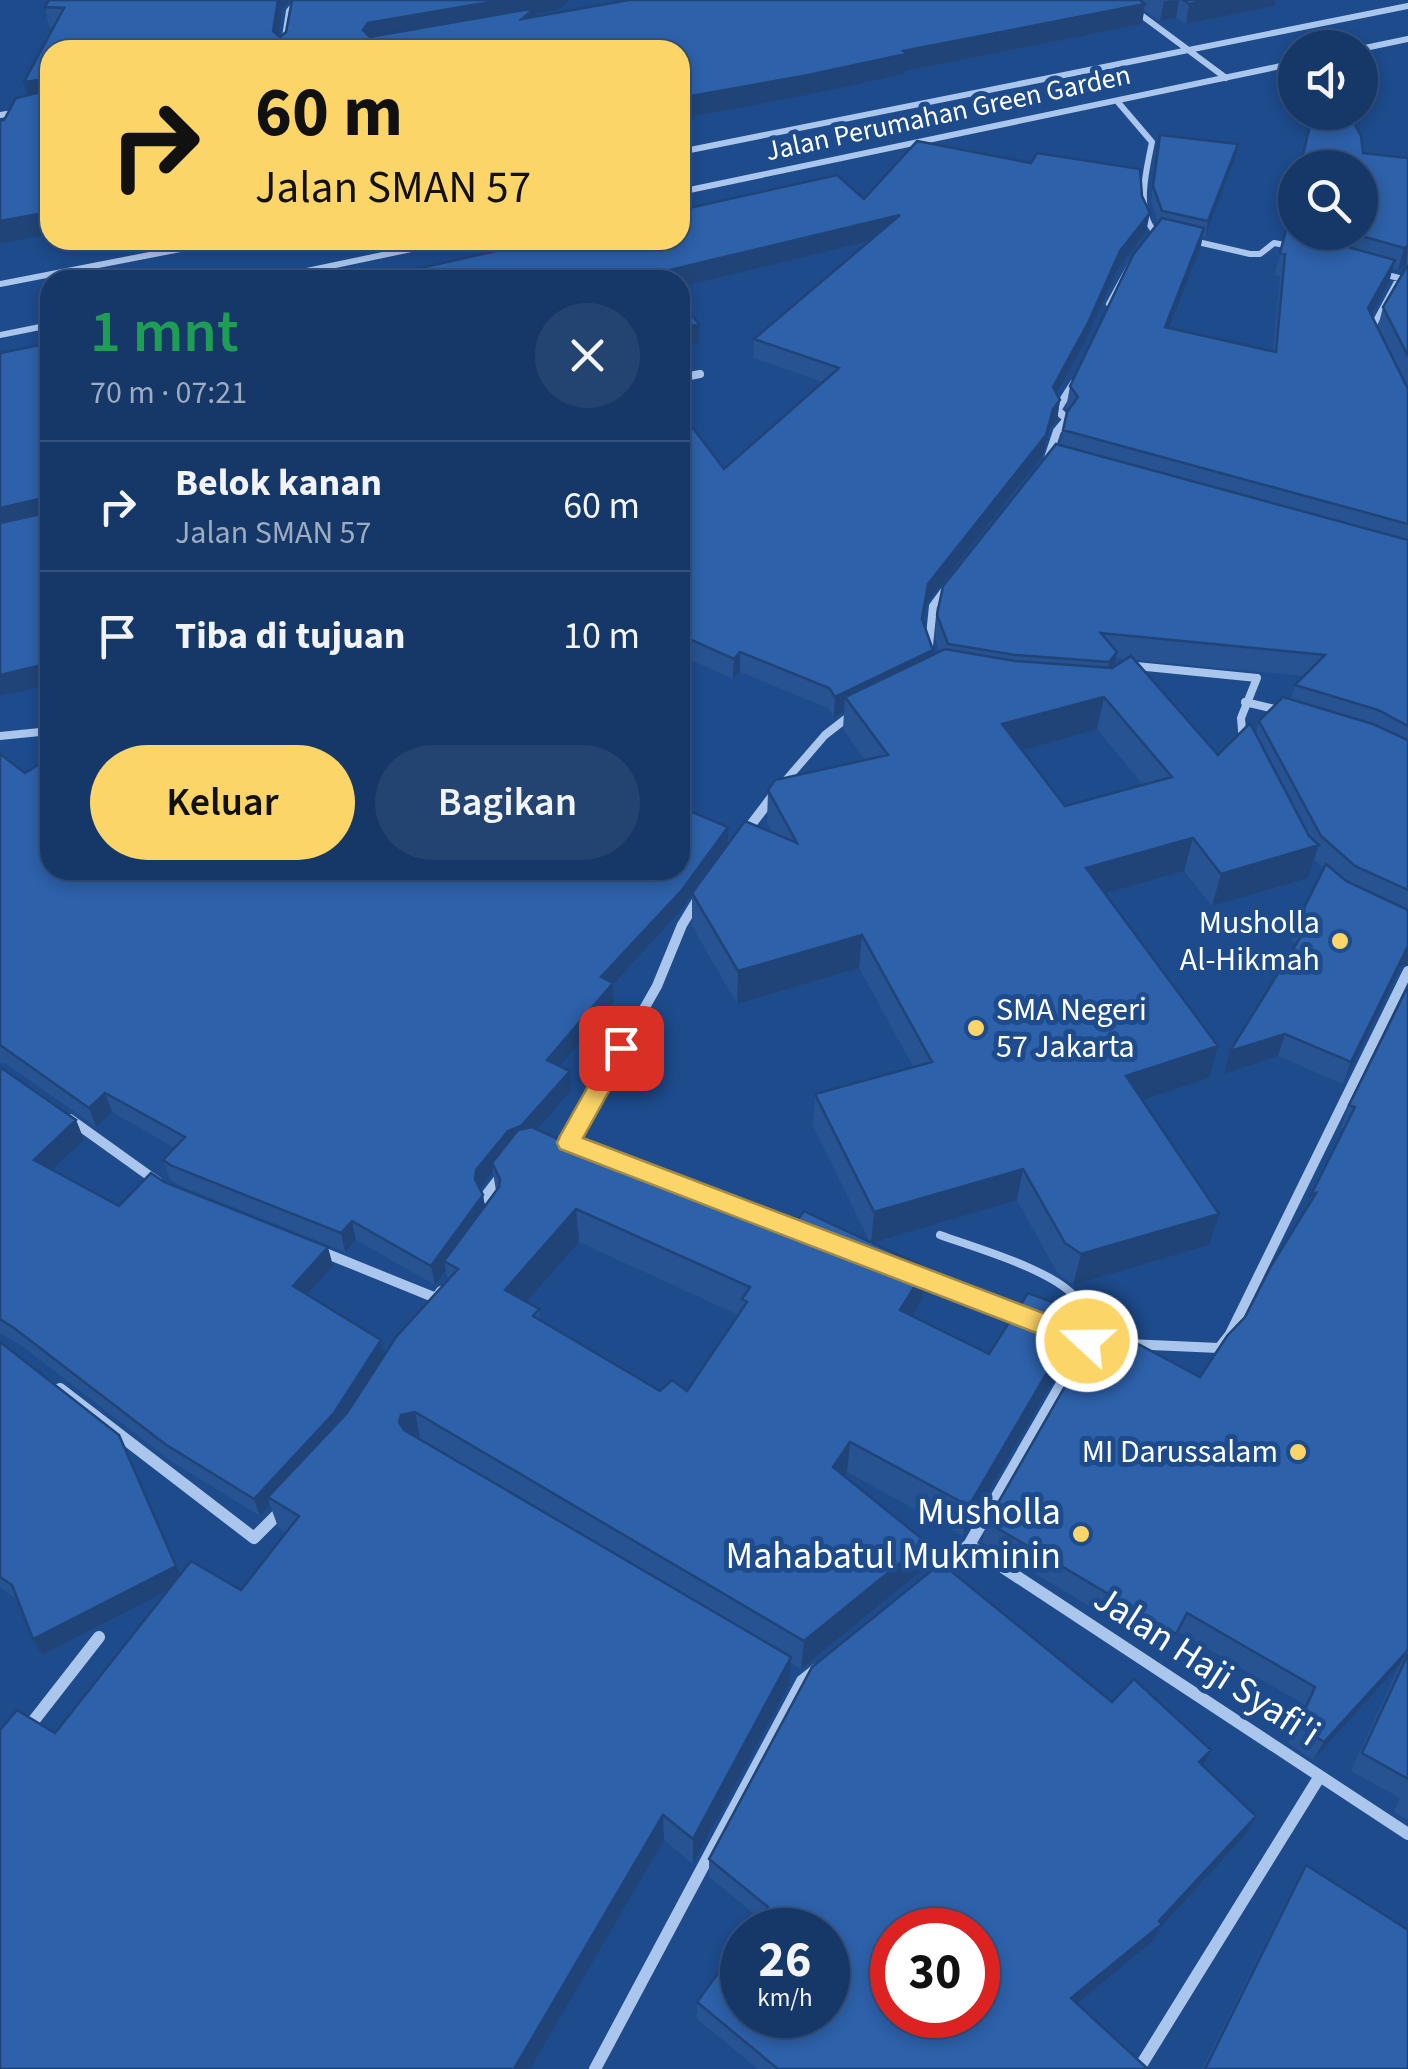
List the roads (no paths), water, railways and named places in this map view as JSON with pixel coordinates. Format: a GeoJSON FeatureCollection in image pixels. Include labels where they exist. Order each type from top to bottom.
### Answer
{"type":"FeatureCollection","features":[{"type":"Feature","properties":{"kind":"street"},"geometry":{"type":"LineString","coordinates":[[285,40],[289,11],[298,0]]}},
{"type":"Feature","properties":{"kind":"street","name":"Jalan Perumahan Green Garden"},"geometry":{"type":"LineString","coordinates":[[1121,0],[1226,78]]}},
{"type":"Feature","properties":{"kind":"street","name":"Jalan Perumahan Green Garden"},"geometry":{"type":"LineString","coordinates":[[690,150],[1408,6]]}},
{"type":"Feature","properties":{"kind":"street"},"geometry":{"type":"LineString","coordinates":[[1378,45],[1408,39]]}},
{"type":"Feature","properties":{"kind":"street","name":"Jalan Perumahan Green Garden"},"geometry":{"type":"LineString","coordinates":[[690,190],[1278,67]]}},
{"type":"Feature","properties":{"kind":"street"},"geometry":{"type":"LineString","coordinates":[[1117,100],[1152,142],[1144,182],[1148,226],[1154,232],[1250,254],[1260,254],[1278,244]]}},
{"type":"Feature","properties":{"kind":"street"},"geometry":{"type":"LineString","coordinates":[[0,115],[31,110]]}},
{"type":"Feature","properties":{"kind":"street"},"geometry":{"type":"LineString","coordinates":[[1150,242],[1154,232]]}},
{"type":"Feature","properties":{"kind":"street"},"geometry":{"type":"LineString","coordinates":[[72,270],[175,250]]}},
{"type":"Feature","properties":{"kind":"street"},"geometry":{"type":"LineString","coordinates":[[312,270],[406,250]]}},
{"type":"Feature","properties":{"kind":"street"},"geometry":{"type":"LineString","coordinates":[[1103,320],[1123,273],[1141,252]]}},
{"type":"Feature","properties":{"kind":"street"},"geometry":{"type":"LineString","coordinates":[[1363,268],[1408,284]]}},
{"type":"Feature","properties":{"kind":"street"},"geometry":{"type":"LineString","coordinates":[[1372,342],[1369,328],[1399,278],[1408,271]]}},
{"type":"Feature","properties":{"kind":"street"},"geometry":{"type":"LineString","coordinates":[[0,284],[40,276]]}},
{"type":"Feature","properties":{"kind":"street"},"geometry":{"type":"LineString","coordinates":[[0,336],[40,327]]}},
{"type":"Feature","properties":{"kind":"street"},"geometry":{"type":"LineString","coordinates":[[1038,472],[1050,458],[1056,431],[1068,419],[1057,410],[1083,366]]}},
{"type":"Feature","properties":{"kind":"street"},"geometry":{"type":"LineString","coordinates":[[690,376],[700,374]]}},
{"type":"Feature","properties":{"kind":"street"},"geometry":{"type":"LineString","coordinates":[[1050,458],[1068,463]]}},
{"type":"Feature","properties":{"kind":"street"},"geometry":{"type":"LineString","coordinates":[[930,654],[927,639],[933,606],[956,574]]}},
{"type":"Feature","properties":{"kind":"street"},"geometry":{"type":"LineString","coordinates":[[1120,676],[1124,666],[1135,663],[1250,674],[1257,678],[1245,702],[1239,736],[1248,752]]}},
{"type":"Feature","properties":{"kind":"street"},"geometry":{"type":"LineString","coordinates":[[1245,702],[1302,717]]}},
{"type":"Feature","properties":{"kind":"street"},"geometry":{"type":"LineString","coordinates":[[735,847],[809,754],[843,718],[859,711]]}},
{"type":"Feature","properties":{"kind":"street"},"geometry":{"type":"LineString","coordinates":[[0,736],[40,732]]}},
{"type":"Feature","properties":{"kind":"street"},"geometry":{"type":"LineString","coordinates":[[568,1143],[656,986],[682,925],[705,886]]}},
{"type":"Feature","properties":{"kind":"street"},"geometry":{"type":"LineString","coordinates":[[1050,1327],[1087,1341],[1219,1348],[1230,1334],[1408,970]]}},
{"type":"Feature","properties":{"kind":"street"},"geometry":{"type":"LineString","coordinates":[[63,1114],[174,1193]]}},
{"type":"Feature","properties":{"kind":"street"},"geometry":{"type":"LineString","coordinates":[[553,1146],[568,1143],[809,1235]]}},
{"type":"Feature","properties":{"kind":"street"},"geometry":{"type":"LineString","coordinates":[[486,1229],[496,1215],[486,1195],[513,1160]]}},
{"type":"Feature","properties":{"kind":"street"},"geometry":{"type":"LineString","coordinates":[[314,1249],[436,1298]]}},
{"type":"Feature","properties":{"kind":"street"},"geometry":{"type":"LineString","coordinates":[[902,1270],[1031,1320]]}},
{"type":"Feature","properties":{"kind":"street"},"geometry":{"type":"LineString","coordinates":[[426,1314],[446,1284]]}},
{"type":"Feature","properties":{"kind":"street"},"geometry":{"type":"LineString","coordinates":[[923,1582],[969,1545],[1087,1341]]}},
{"type":"Feature","properties":{"kind":"street"},"geometry":{"type":"LineString","coordinates":[[45,1377],[254,1538],[296,1495]]}},
{"type":"Feature","properties":{"kind":"street","name":"Jalan Haji Syafi'i"},"geometry":{"type":"LineString","coordinates":[[969,1545],[1408,1834]]}},
{"type":"Feature","properties":{"kind":"street"},"geometry":{"type":"LineString","coordinates":[[22,1736],[99,1637]]}},
{"type":"Feature","properties":{"kind":"street"},"geometry":{"type":"LineString","coordinates":[[595,2069],[802,1681],[832,1656]]}},
{"type":"Feature","properties":{"kind":"street"},"geometry":{"type":"LineString","coordinates":[[785,1671],[802,1681]]}},
{"type":"Feature","properties":{"kind":"street"},"geometry":{"type":"LineString","coordinates":[[1140,2067],[1320,1776]]}},
{"type":"Feature","properties":{"kind":"lane"},"geometry":{"type":"LineString","coordinates":[[940,1235],[1024,1268],[1077,1298],[1086,1319],[1087,1341]]}},
{"type":"Feature","properties":{"kind":"place","name":"Musholla Al-Hikmah"},"geometry":{"type":"Point","coordinates":[1340,941]}},
{"type":"Feature","properties":{"kind":"place","name":"SMA Negeri 57 Jakarta"},"geometry":{"type":"Point","coordinates":[976,1028]}},
{"type":"Feature","properties":{"kind":"place","name":"MI Darussalam"},"geometry":{"type":"Point","coordinates":[1298,1452]}},
{"type":"Feature","properties":{"kind":"place","name":"Musholla Mahabatul Mukminin"},"geometry":{"type":"Point","coordinates":[1081,1534]}}]}
